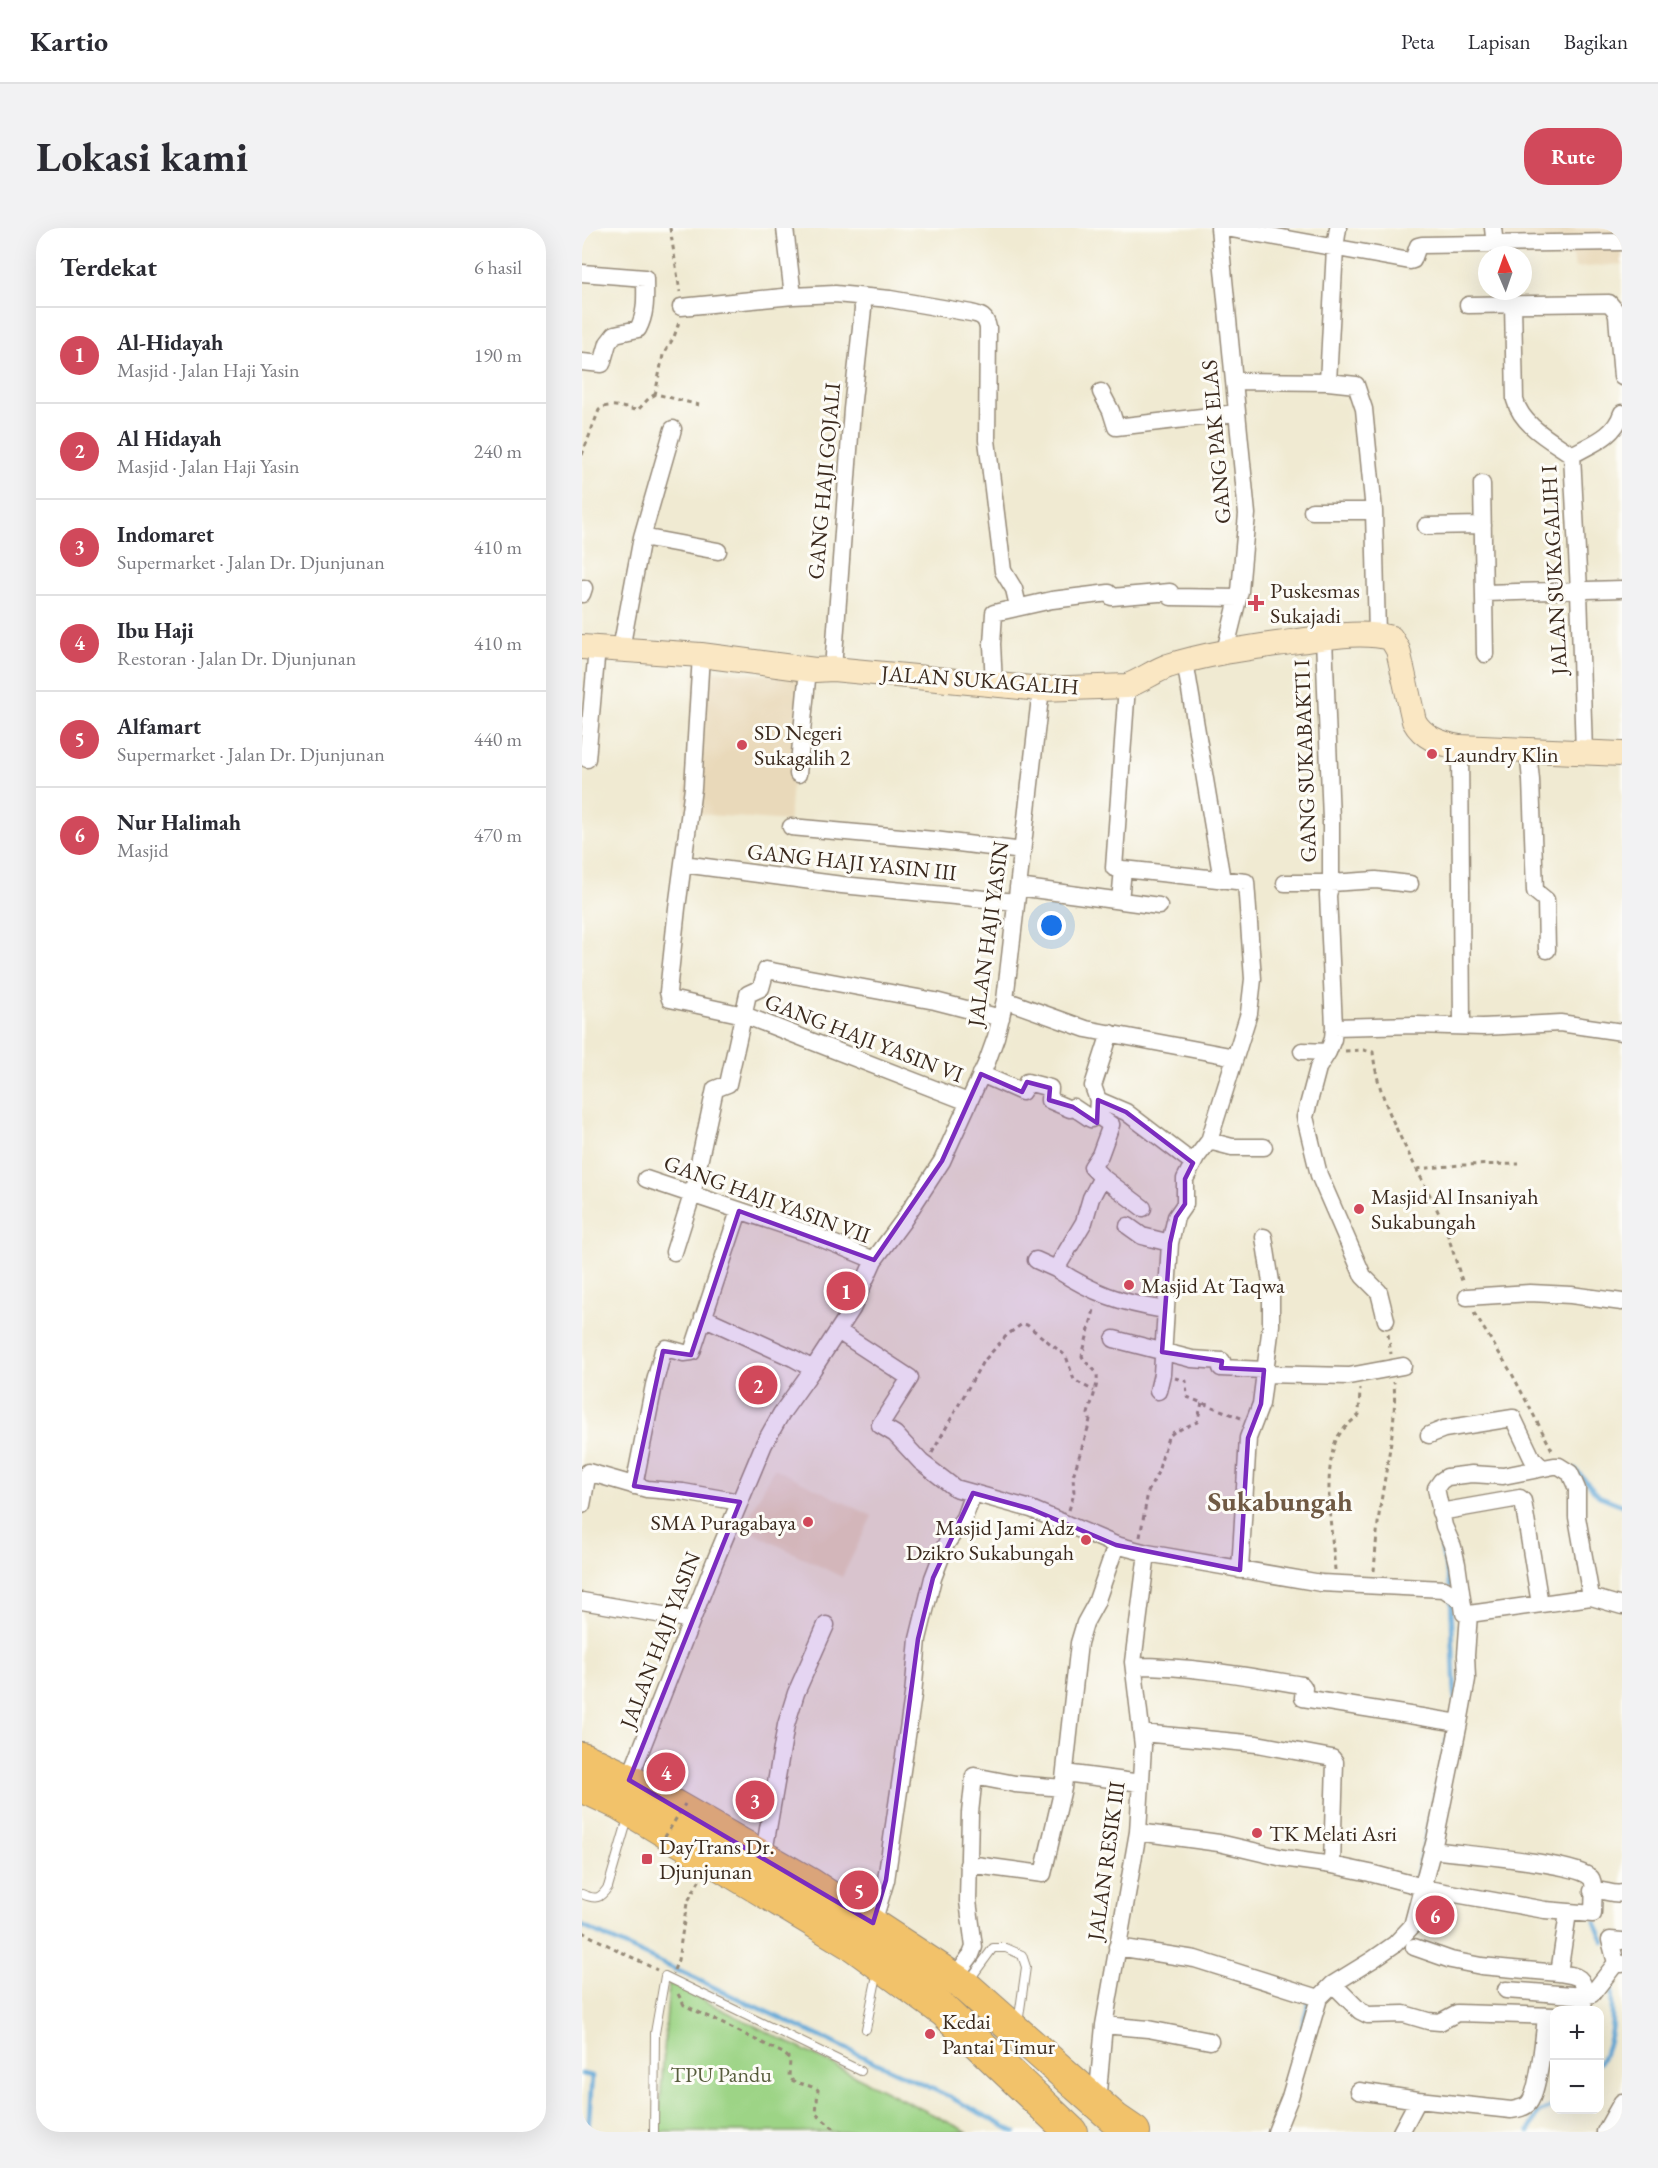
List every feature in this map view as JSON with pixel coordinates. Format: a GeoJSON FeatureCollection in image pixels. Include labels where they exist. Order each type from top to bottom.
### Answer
{"type":"FeatureCollection","features":[{"type":"Feature","properties":{"kind":"highway"},"geometry":{"type":"LineString","coordinates":[[582,1758],[629,1780],[873,1923],[959,1982],[1017,2030],[1119,2121]]}},
{"type":"Feature","properties":{"kind":"highway"},"geometry":{"type":"LineString","coordinates":[[582,1786],[631,1811],[855,1946],[944,2011],[1071,2132]]}},
{"type":"Feature","properties":{"kind":"street"},"geometry":{"type":"LineString","coordinates":[[785,228],[793,296]]}},
{"type":"Feature","properties":{"kind":"street","name":"GANG PAK ELAS"},"geometry":{"type":"LineString","coordinates":[[1219,228],[1247,514],[1238,598],[1225,651]]}},
{"type":"Feature","properties":{"kind":"street"},"geometry":{"type":"LineString","coordinates":[[1226,228],[1410,261],[1413,260],[1418,246],[1622,242]]}},
{"type":"Feature","properties":{"kind":"street"},"geometry":{"type":"LineString","coordinates":[[1328,382],[1338,228]]}},
{"type":"Feature","properties":{"kind":"street"},"geometry":{"type":"LineString","coordinates":[[1493,228],[1495,245]]}},
{"type":"Feature","properties":{"kind":"street"},"geometry":{"type":"LineString","coordinates":[[582,273],[645,278],[645,307],[638,328],[615,334],[608,343],[602,364],[582,362]]}},
{"type":"Feature","properties":{"kind":"street"},"geometry":{"type":"LineString","coordinates":[[681,307],[835,294],[890,299],[983,316],[988,328],[987,441],[1003,571],[1014,589],[1018,606]]}},
{"type":"Feature","properties":{"kind":"street","name":"GANG HAJI GOJALI"},"geometry":{"type":"LineString","coordinates":[[832,669],[852,409],[863,309],[862,297]]}},
{"type":"Feature","properties":{"kind":"street"},"geometry":{"type":"LineString","coordinates":[[1468,305],[1609,303],[1616,310],[1622,377]]}},
{"type":"Feature","properties":{"kind":"street","name":"JALAN SUKAGALIH I"},"geometry":{"type":"LineString","coordinates":[[1513,304],[1515,400],[1518,411],[1533,427],[1572,455],[1584,753]]}},
{"type":"Feature","properties":{"kind":"street"},"geometry":{"type":"LineString","coordinates":[[1242,381],[1328,382],[1356,385],[1359,390],[1364,409],[1374,511],[1377,634],[1391,638],[1398,650],[1410,709],[1417,728],[1436,742],[1460,747],[1622,754]]}},
{"type":"Feature","properties":{"kind":"street"},"geometry":{"type":"LineString","coordinates":[[1101,392],[1116,427],[1236,413]]}},
{"type":"Feature","properties":{"kind":"street"},"geometry":{"type":"LineString","coordinates":[[1572,455],[1616,437],[1622,413]]}},
{"type":"Feature","properties":{"kind":"street"},"geometry":{"type":"LineString","coordinates":[[587,759],[600,648],[642,537],[673,429]]}},
{"type":"Feature","properties":{"kind":"street"},"geometry":{"type":"LineString","coordinates":[[1482,484],[1485,654]]}},
{"type":"Feature","properties":{"kind":"street"},"geometry":{"type":"LineString","coordinates":[[1312,511],[1374,511]]}},
{"type":"Feature","properties":{"kind":"street"},"geometry":{"type":"LineString","coordinates":[[1426,526],[1483,525]]}},
{"type":"Feature","properties":{"kind":"street"},"geometry":{"type":"LineString","coordinates":[[642,537],[718,551]]}},
{"type":"Feature","properties":{"kind":"street"},"geometry":{"type":"LineString","coordinates":[[1485,593],[1622,589]]}},
{"type":"Feature","properties":{"kind":"street"},"geometry":{"type":"LineString","coordinates":[[994,685],[993,614],[1018,606],[1108,593],[1112,597],[1170,592],[1171,597],[1238,598]]}},
{"type":"Feature","properties":{"kind":"street","name":"JALAN SUKAGALIH"},"geometry":{"type":"LineString","coordinates":[[600,648],[701,655],[808,669],[832,669],[1041,689],[1127,686],[1164,668],[1225,651],[1347,634],[1377,634]]}},
{"type":"Feature","properties":{"kind":"street","name":"GANG SUKABAKTI I"},"geometry":{"type":"LineString","coordinates":[[1324,638],[1331,883],[1328,895],[1334,1027],[1333,1039],[1318,1068],[1305,1117],[1318,1175],[1363,1276],[1379,1292],[1386,1320]]}},
{"type":"Feature","properties":{"kind":"street"},"geometry":{"type":"LineString","coordinates":[[683,864],[693,788],[701,655]]}},
{"type":"Feature","properties":{"kind":"street"},"geometry":{"type":"LineString","coordinates":[[1185,661],[1222,880]]}},
{"type":"Feature","properties":{"kind":"street"},"geometry":{"type":"LineString","coordinates":[[798,774],[808,669]]}},
{"type":"Feature","properties":{"kind":"street"},"geometry":{"type":"LineString","coordinates":[[1127,686],[1114,868],[1246,882],[1253,979],[1249,1013],[1209,1141],[1185,1179],[1185,1206],[1176,1217],[1170,1243],[1162,1374],[1158,1391]]}},
{"type":"Feature","properties":{"kind":"street","name":"JALAN HAJI YASIN"},"geometry":{"type":"LineString","coordinates":[[629,1780],[764,1444],[781,1414],[852,1309],[874,1260],[903,1221],[942,1161],[996,1037],[1005,999],[1041,689]]}},
{"type":"Feature","properties":{"kind":"street"},"geometry":{"type":"LineString","coordinates":[[1460,747],[1462,1026]]}},
{"type":"Feature","properties":{"kind":"street"},"geometry":{"type":"LineString","coordinates":[[1528,751],[1532,780],[1534,890],[1546,900],[1547,950]]}},
{"type":"Feature","properties":{"kind":"street"},"geometry":{"type":"LineString","coordinates":[[791,827],[1023,851]]}},
{"type":"Feature","properties":{"kind":"street","name":"GANG HAJI YASIN III"},"geometry":{"type":"LineString","coordinates":[[683,864],[842,885],[1120,901],[1160,906]]}},
{"type":"Feature","properties":{"kind":"street","name":"GANG HAJI YASIN VI"},"geometry":{"type":"LineString","coordinates":[[683,864],[670,999],[744,1015],[968,1102]]}},
{"type":"Feature","properties":{"kind":"street"},"geometry":{"type":"LineString","coordinates":[[1120,901],[1123,869]]}},
{"type":"Feature","properties":{"kind":"street"},"geometry":{"type":"LineString","coordinates":[[1285,883],[1376,880],[1410,884]]}},
{"type":"Feature","properties":{"kind":"street"},"geometry":{"type":"LineString","coordinates":[[674,1252],[692,1195],[715,1089],[728,1084],[748,994],[761,988],[765,972],[770,969],[935,1001],[1000,1018]]}},
{"type":"Feature","properties":{"kind":"street"},"geometry":{"type":"LineString","coordinates":[[1005,999],[1086,1029],[1235,1057]]}},
{"type":"Feature","properties":{"kind":"street"},"geometry":{"type":"LineString","coordinates":[[1334,1027],[1560,1023],[1622,1032]]}},
{"type":"Feature","properties":{"kind":"street"},"geometry":{"type":"LineString","coordinates":[[1110,1033],[1093,1086],[1098,1108],[1111,1125],[1100,1155],[1092,1167],[1102,1178],[1143,1208]]}},
{"type":"Feature","properties":{"kind":"street"},"geometry":{"type":"LineString","coordinates":[[1302,1051],[1328,1052]]}},
{"type":"Feature","properties":{"kind":"street"},"geometry":{"type":"LineString","coordinates":[[981,1074],[1022,1092],[1027,1082],[1050,1089],[1049,1100],[1070,1109],[1073,1107],[1091,1119],[1098,1108]]}},
{"type":"Feature","properties":{"kind":"street"},"geometry":{"type":"LineString","coordinates":[[1098,1108],[1126,1112],[1193,1163]]}},
{"type":"Feature","properties":{"kind":"street"},"geometry":{"type":"LineString","coordinates":[[1209,1141],[1232,1147],[1264,1147]]}},
{"type":"Feature","properties":{"kind":"street"},"geometry":{"type":"LineString","coordinates":[[1056,1269],[1084,1222],[1091,1198],[1102,1178]]}},
{"type":"Feature","properties":{"kind":"street","name":"GANG HAJI YASIN VII"},"geometry":{"type":"LineString","coordinates":[[646,1179],[813,1235],[874,1260]]}},
{"type":"Feature","properties":{"kind":"street"},"geometry":{"type":"LineString","coordinates":[[634,1486],[654,1385],[663,1352],[666,1348],[684,1353],[692,1352],[739,1210]]}},
{"type":"Feature","properties":{"kind":"street"},"geometry":{"type":"LineString","coordinates":[[1128,1226],[1142,1236],[1170,1243]]}},
{"type":"Feature","properties":{"kind":"street"},"geometry":{"type":"LineString","coordinates":[[1240,1570],[1246,1501],[1245,1467],[1248,1438],[1261,1404],[1271,1325],[1270,1282],[1264,1237]]}},
{"type":"Feature","properties":{"kind":"street"},"geometry":{"type":"LineString","coordinates":[[1036,1260],[1056,1269],[1083,1287],[1132,1305],[1165,1310]]}},
{"type":"Feature","properties":{"kind":"street"},"geometry":{"type":"LineString","coordinates":[[1467,1297],[1530,1293],[1571,1295],[1622,1302]]}},
{"type":"Feature","properties":{"kind":"street"},"geometry":{"type":"LineString","coordinates":[[703,1317],[813,1369]]}},
{"type":"Feature","properties":{"kind":"street"},"geometry":{"type":"LineString","coordinates":[[837,1331],[910,1378],[880,1425],[895,1434],[925,1465],[955,1488],[1031,1509],[1116,1545],[1142,1552],[1321,1583],[1440,1588],[1466,1607],[1540,1604],[1591,1597],[1622,1606]]}},
{"type":"Feature","properties":{"kind":"street"},"geometry":{"type":"LineString","coordinates":[[1114,1340],[1192,1359],[1222,1361],[1221,1368],[1349,1376],[1397,1367]]}},
{"type":"Feature","properties":{"kind":"street"},"geometry":{"type":"LineString","coordinates":[[1429,1436],[1444,1429],[1513,1418],[1538,1464]]}},
{"type":"Feature","properties":{"kind":"street"},"geometry":{"type":"LineString","coordinates":[[1117,1947],[1195,1959],[1312,1995],[1372,1960],[1412,1926],[1432,1850],[1453,1722],[1467,1679],[1466,1607],[1453,1547],[1440,1512],[1436,1488],[1441,1481],[1447,1477],[1472,1474],[1503,1476],[1556,1460],[1570,1473],[1577,1489],[1577,1517],[1591,1597]]}},
{"type":"Feature","properties":{"kind":"street"},"geometry":{"type":"LineString","coordinates":[[582,1505],[588,1472],[647,1489],[683,1492],[740,1502]]}},
{"type":"Feature","properties":{"kind":"street"},"geometry":{"type":"LineString","coordinates":[[873,1923],[886,1880],[913,1695],[918,1639],[933,1578],[946,1544],[964,1518],[974,1493]]}},
{"type":"Feature","properties":{"kind":"street"},"geometry":{"type":"LineString","coordinates":[[1440,1512],[1520,1498],[1523,1501],[1540,1604]]}},
{"type":"Feature","properties":{"kind":"street"},"geometry":{"type":"LineString","coordinates":[[968,1864],[1043,1874],[1064,1780],[1079,1643],[1116,1545]]}},
{"type":"Feature","properties":{"kind":"street","name":"JALAN RESIK III"},"geometry":{"type":"LineString","coordinates":[[1119,2121],[1104,2025],[1138,1832],[1142,1733],[1134,1666],[1142,1552]]}},
{"type":"Feature","properties":{"kind":"street"},"geometry":{"type":"LineString","coordinates":[[582,1601],[692,1620]]}},
{"type":"Feature","properties":{"kind":"street"},"geometry":{"type":"LineString","coordinates":[[763,1858],[786,1725],[796,1693],[826,1625]]}},
{"type":"Feature","properties":{"kind":"street"},"geometry":{"type":"LineString","coordinates":[[1134,1666],[1161,1666],[1216,1672],[1302,1685],[1304,1698],[1453,1722]]}},
{"type":"Feature","properties":{"kind":"street"},"geometry":{"type":"LineString","coordinates":[[1142,1733],[1257,1744],[1332,1758],[1335,1762],[1332,1865]]}},
{"type":"Feature","properties":{"kind":"street"},"geometry":{"type":"LineString","coordinates":[[959,1982],[974,1947],[968,1901],[968,1864],[974,1776],[1015,1784],[1064,1780],[1141,1783]]}},
{"type":"Feature","properties":{"kind":"street"},"geometry":{"type":"LineString","coordinates":[[1138,1832],[1332,1865],[1422,1887],[1568,1913],[1593,1914],[1594,1882],[1589,1876],[1563,1867],[1432,1850]]}},
{"type":"Feature","properties":{"kind":"street"},"geometry":{"type":"LineString","coordinates":[[1592,1891],[1599,1889],[1615,1894],[1622,1893]]}},
{"type":"Feature","properties":{"kind":"street"},"geometry":{"type":"LineString","coordinates":[[1559,1973],[1568,1913]]}},
{"type":"Feature","properties":{"kind":"street"},"geometry":{"type":"LineString","coordinates":[[1584,2003],[1615,1967],[1610,1940],[1622,1941]]}},
{"type":"Feature","properties":{"kind":"street"},"geometry":{"type":"LineString","coordinates":[[1414,1947],[1451,1960],[1481,1966],[1559,1973],[1580,1979],[1584,1983],[1584,2003]]}},
{"type":"Feature","properties":{"kind":"street"},"geometry":{"type":"LineString","coordinates":[[1333,1984],[1360,2011],[1368,2015],[1404,2014],[1428,2022],[1440,2022],[1457,2013],[1550,2016],[1547,2072],[1529,2103],[1522,2108],[1511,2110],[1359,2091]]}},
{"type":"Feature","properties":{"kind":"street"},"geometry":{"type":"LineString","coordinates":[[1506,1990],[1584,2003]]}},
{"type":"Feature","properties":{"kind":"street"},"geometry":{"type":"LineString","coordinates":[[1276,2132],[1290,2097],[1312,1995]]}},
{"type":"Feature","properties":{"kind":"street"},"geometry":{"type":"LineString","coordinates":[[1104,2025],[1148,2029],[1210,2041]]}},
{"type":"Feature","properties":{"kind":"street"},"geometry":{"type":"LineString","coordinates":[[1401,2132],[1418,2100]]}},
{"type":"Feature","properties":{"kind":"street"},"geometry":{"type":"LineString","coordinates":[[1605,2132],[1622,2102]]}},
{"type":"Feature","properties":{"kind":"lane"},"geometry":{"type":"LineString","coordinates":[[582,1894],[597,1899],[602,1897],[608,1887],[631,1811]]}},
{"type":"Feature","properties":{"kind":"lane"},"geometry":{"type":"LineString","coordinates":[[959,1982],[993,1948],[1006,1948],[1022,1955],[1026,1967],[1017,2030]]}},
{"type":"Feature","properties":{"kind":"lane"},"geometry":{"type":"LineString","coordinates":[[866,2029],[879,1964]]}},
{"type":"Feature","properties":{"kind":"lane"},"geometry":{"type":"LineString","coordinates":[[654,2132],[655,2033],[665,1976],[861,2071]]}},
{"type":"Feature","properties":{"kind":"path"},"geometry":{"type":"LineString","coordinates":[[656,394],[663,355],[676,329],[681,307],[670,228]]}},
{"type":"Feature","properties":{"kind":"path"},"geometry":{"type":"LineString","coordinates":[[582,455],[602,407],[607,405],[638,410],[656,394],[699,405]]}},
{"type":"Feature","properties":{"kind":"path"},"geometry":{"type":"LineString","coordinates":[[1328,1052],[1363,1050],[1373,1052],[1376,1077],[1442,1221],[1471,1308],[1511,1372],[1556,1460]]}},
{"type":"Feature","properties":{"kind":"path"},"geometry":{"type":"LineString","coordinates":[[1417,1169],[1461,1165],[1519,1164]]}},
{"type":"Feature","properties":{"kind":"path"},"geometry":{"type":"LineString","coordinates":[[1065,1522],[1074,1494],[1072,1476],[1089,1425],[1088,1414],[1098,1378],[1096,1371],[1087,1365],[1082,1356],[1098,1292]]}},
{"type":"Feature","properties":{"kind":"path"},"geometry":{"type":"LineString","coordinates":[[1372,1585],[1381,1502],[1396,1403],[1397,1367],[1386,1320]]}},
{"type":"Feature","properties":{"kind":"path"},"geometry":{"type":"LineString","coordinates":[[925,1465],[954,1418],[982,1363],[1007,1335],[1022,1324],[1027,1325],[1066,1356],[1074,1380],[1094,1391]]}},
{"type":"Feature","properties":{"kind":"path"},"geometry":{"type":"LineString","coordinates":[[1162,1374],[1186,1381],[1187,1397],[1255,1423]]}},
{"type":"Feature","properties":{"kind":"path"},"geometry":{"type":"LineString","coordinates":[[1336,1583],[1330,1474],[1336,1442],[1344,1428],[1359,1415],[1360,1374]]}},
{"type":"Feature","properties":{"kind":"path"},"geometry":{"type":"LineString","coordinates":[[1142,1552],[1148,1492],[1158,1472],[1168,1437],[1197,1422],[1202,1403]]}},
{"type":"Feature","properties":{"kind":"path"},"geometry":{"type":"LineString","coordinates":[[660,1845],[685,1804]]}},
{"type":"Feature","properties":{"kind":"path"},"geometry":{"type":"LineString","coordinates":[[673,1971],[678,1960],[687,1903],[712,1860]]}},
{"type":"Feature","properties":{"kind":"path"},"geometry":{"type":"LineString","coordinates":[[582,1932],[661,1973]]}},
{"type":"Feature","properties":{"kind":"path"},"geometry":{"type":"LineString","coordinates":[[678,1983],[678,1997],[684,2005],[783,2054],[790,2060],[789,2077],[793,2082],[818,2090],[816,2115],[833,2128],[833,2132]]}},
{"type":"Feature","properties":{"kind":"highlighted area"},"geometry":{"type":"Polygon","coordinates":[[[981,1074],[1022,1092],[1027,1082],[1050,1088],[1049,1100],[1073,1107],[1097,1123],[1098,1100],[1126,1112],[1193,1163],[1185,1179],[1185,1204],[1176,1217],[1170,1243],[1162,1352],[1222,1361],[1221,1368],[1264,1370],[1261,1404],[1248,1438],[1240,1570],[1116,1545],[1031,1509],[973,1493],[933,1578],[918,1639],[886,1880],[873,1923],[629,1780],[740,1502],[634,1486],[663,1351],[691,1355],[739,1211],[874,1260],[942,1161],[981,1074]]]}},
{"type":"Feature","properties":{"kind":"shaded area"},"geometry":{"type":"Polygon","coordinates":[[[1483,228],[1622,228],[1622,264],[1575,268],[1573,255],[1532,257],[1532,246],[1484,246],[1483,228]]]}},
{"type":"Feature","properties":{"kind":"shaded area","name":"SD Negeri Sukagalih 2"},"geometry":{"type":"Polygon","coordinates":[[[694,670],[800,677],[789,821],[684,813],[694,670]]]}},
{"type":"Feature","properties":{"kind":"shaded area","name":"SMA Puragabaya"},"geometry":{"type":"Polygon","coordinates":[[[774,1468],[872,1516],[842,1577],[743,1528],[774,1468]]]}},
{"type":"Feature","properties":{"kind":"green space","name":"TPU Pandu"},"geometry":{"type":"Polygon","coordinates":[[[669,1983],[968,2132],[658,2132],[669,1983]]]}},
{"type":"Feature","properties":{"kind":"waterway"},"geometry":{"type":"LineString","coordinates":[[1576,1470],[1599,1496],[1622,1505]]}},
{"type":"Feature","properties":{"kind":"waterway"},"geometry":{"type":"LineString","coordinates":[[1437,1527],[1450,1586]]}},
{"type":"Feature","properties":{"kind":"waterway"},"geometry":{"type":"LineString","coordinates":[[1451,1598],[1455,1700]]}},
{"type":"Feature","properties":{"kind":"waterway"},"geometry":{"type":"LineString","coordinates":[[1417,1876],[1450,1726]]}},
{"type":"Feature","properties":{"kind":"waterway"},"geometry":{"type":"LineString","coordinates":[[1595,1922],[1604,1942]]}},
{"type":"Feature","properties":{"kind":"waterway"},"geometry":{"type":"LineString","coordinates":[[582,1926],[950,2097],[1015,2132]]}},
{"type":"Feature","properties":{"kind":"waterway"},"geometry":{"type":"LineString","coordinates":[[1600,2060],[1611,2033],[1611,1979]]}},
{"type":"Feature","properties":{"kind":"waterway"},"geometry":{"type":"LineString","coordinates":[[1302,2027],[1310,1998]]}},
{"type":"Feature","properties":{"kind":"waterway"},"geometry":{"type":"LineString","coordinates":[[582,2074],[592,2076],[588,2132]]}},
{"type":"Feature","properties":{"kind":"waterway"},"geometry":{"type":"LineString","coordinates":[[1529,2132],[1538,2113],[1550,2108]]}},
{"type":"Feature","properties":{"kind":"place","name":"Puskesmas Sukajadi"},"geometry":{"type":"Point","coordinates":[1256,603]}},
{"type":"Feature","properties":{"kind":"place","name":"SD Negeri Sukagalih 2"},"geometry":{"type":"Point","coordinates":[742,745]}},
{"type":"Feature","properties":{"kind":"place","name":"Laundry Klin"},"geometry":{"type":"Point","coordinates":[1432,754]}},
{"type":"Feature","properties":{"kind":"place","name":"Masjid Al Insaniyah Sukabungah"},"geometry":{"type":"Point","coordinates":[1359,1209]}},
{"type":"Feature","properties":{"kind":"place","name":"Masjid At Taqwa"},"geometry":{"type":"Point","coordinates":[1129,1285]}},
{"type":"Feature","properties":{"kind":"place","name":"Al-Hidayah"},"geometry":{"type":"Point","coordinates":[846,1291]}},
{"type":"Feature","properties":{"kind":"place","name":"Al Hidayah"},"geometry":{"type":"Point","coordinates":[758,1385]}},
{"type":"Feature","properties":{"kind":"place","name":"SMA Puragabaya"},"geometry":{"type":"Point","coordinates":[808,1522]}},
{"type":"Feature","properties":{"kind":"place","name":"Masjid Jami Adz Dzikro Sukabungah"},"geometry":{"type":"Point","coordinates":[1086,1540]}},
{"type":"Feature","properties":{"kind":"place","name":"Ibu Haji"},"geometry":{"type":"Point","coordinates":[666,1772]}},
{"type":"Feature","properties":{"kind":"place","name":"Indomaret"},"geometry":{"type":"Point","coordinates":[755,1800]}},
{"type":"Feature","properties":{"kind":"place","name":"TK Melati Asri"},"geometry":{"type":"Point","coordinates":[1257,1833]}},
{"type":"Feature","properties":{"kind":"place","name":"DayTrans Dr. Djunjunan"},"geometry":{"type":"Point","coordinates":[647,1859]}},
{"type":"Feature","properties":{"kind":"place","name":"Alfamart"},"geometry":{"type":"Point","coordinates":[859,1890]}},
{"type":"Feature","properties":{"kind":"place","name":"Nur Halimah"},"geometry":{"type":"Point","coordinates":[1435,1915]}},
{"type":"Feature","properties":{"kind":"place","name":"Kedai Pantai Timur"},"geometry":{"type":"Point","coordinates":[930,2034]}},
{"type":"Feature","properties":{"kind":"district","name":"Sukabungah"},"geometry":{"type":"Point","coordinates":[1280,1501]}}]}
